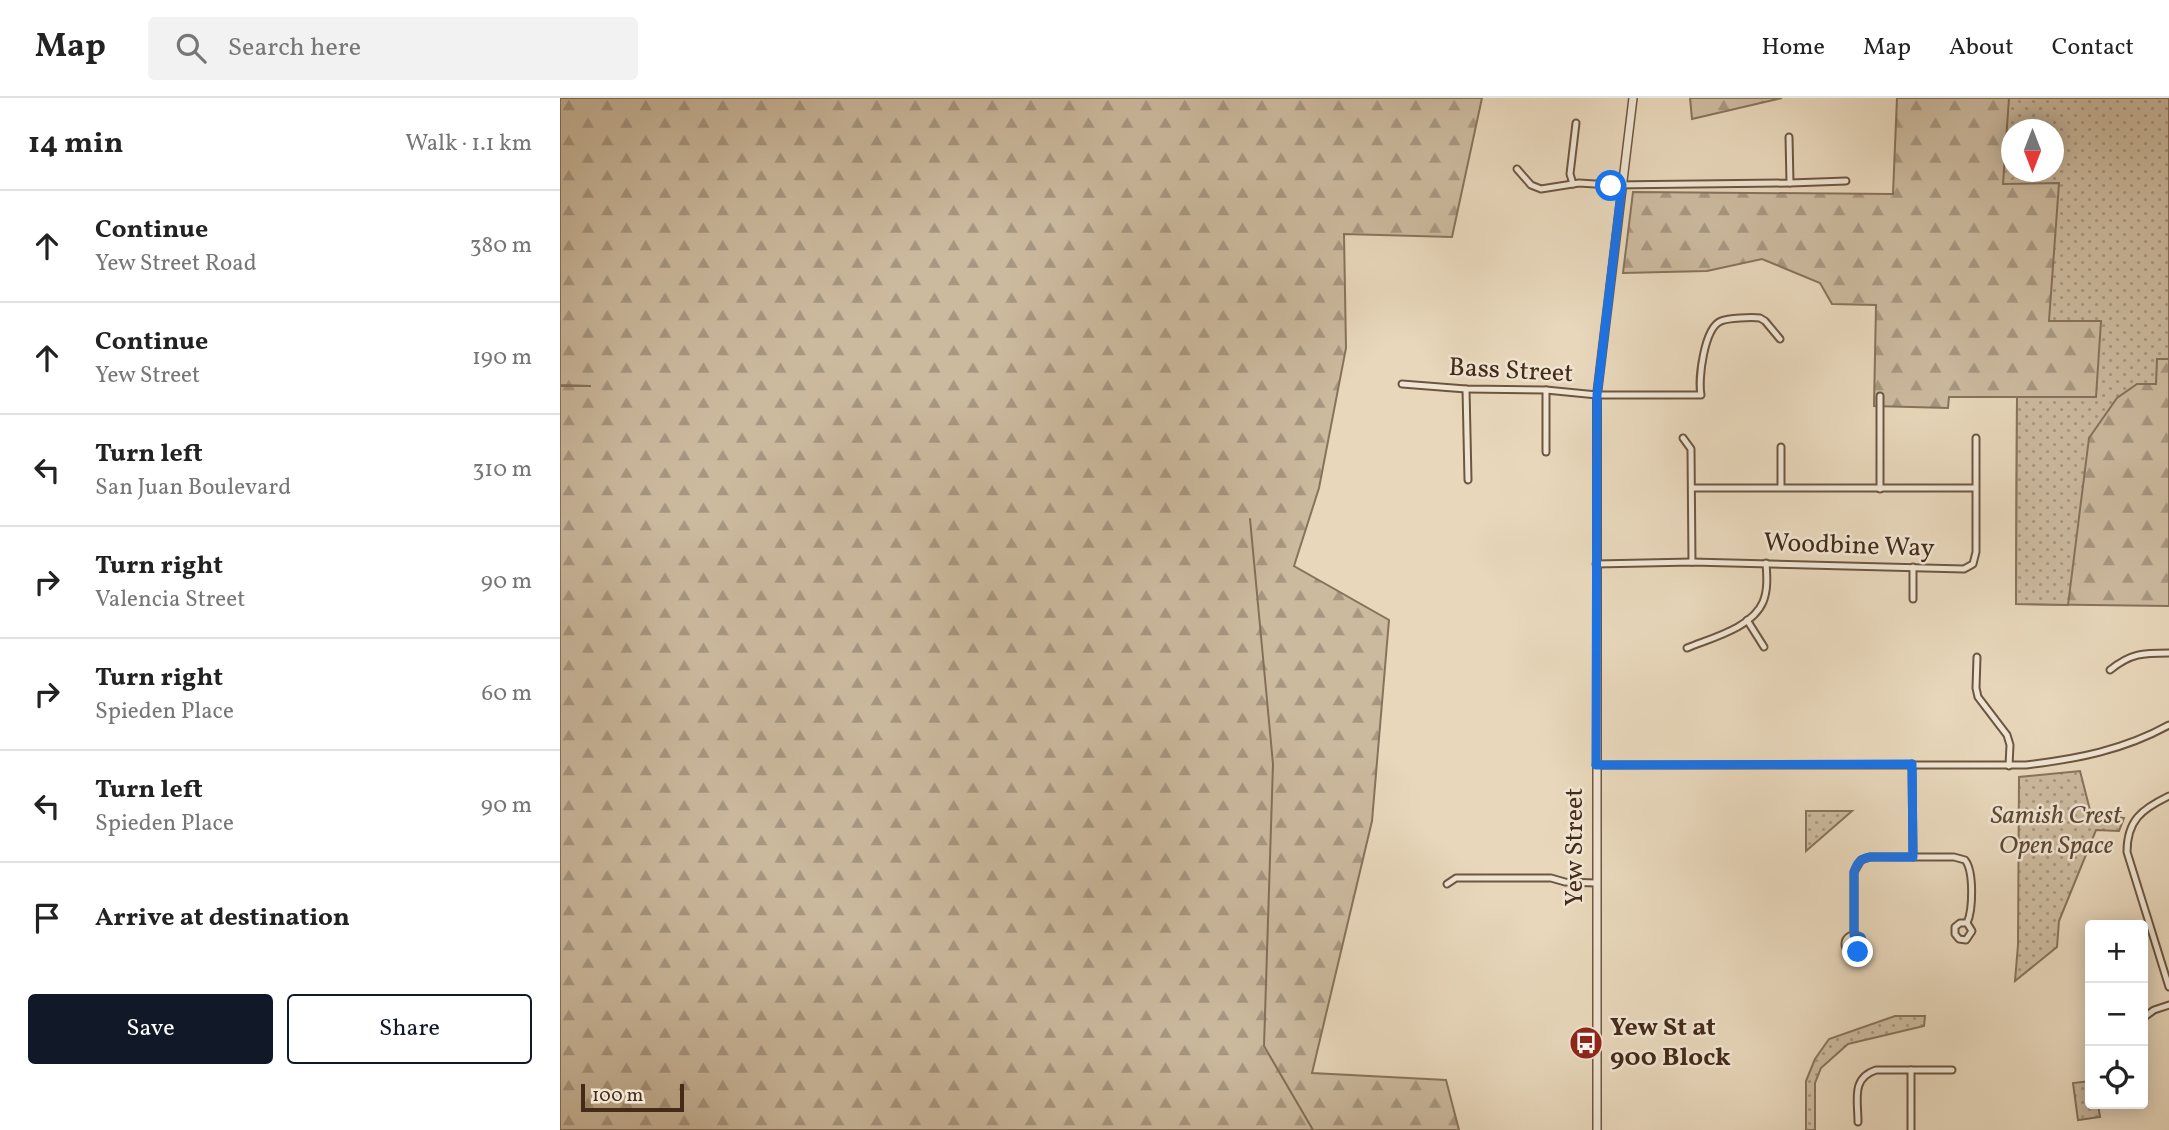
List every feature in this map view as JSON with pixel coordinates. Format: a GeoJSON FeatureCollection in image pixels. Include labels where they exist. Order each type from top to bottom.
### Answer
{"type":"FeatureCollection","features":[{"type":"Feature","properties":{"kind":"street","name":"Yew Street"},"geometry":{"type":"LineString","coordinates":[[1597,1130],[1597,395],[1633,98]]}},
{"type":"Feature","properties":{"kind":"street"},"geometry":{"type":"LineString","coordinates":[[1573,184],[1570,174],[1576,123]]}},
{"type":"Feature","properties":{"kind":"street"},"geometry":{"type":"LineString","coordinates":[[1789,137],[1790,183]]}},
{"type":"Feature","properties":{"kind":"street"},"geometry":{"type":"LineString","coordinates":[[1517,170],[1531,186],[1541,189],[1573,184],[1846,181]]}},
{"type":"Feature","properties":{"kind":"street","name":"Bass Street"},"geometry":{"type":"LineString","coordinates":[[1402,384],[1466,389],[1546,390],[1597,395],[1701,395],[1700,374],[1705,348],[1714,326],[1720,321],[1760,318],[1780,339]]}},
{"type":"Feature","properties":{"kind":"street"},"geometry":{"type":"LineString","coordinates":[[1466,389],[1468,480]]}},
{"type":"Feature","properties":{"kind":"street"},"geometry":{"type":"LineString","coordinates":[[1546,390],[1546,453]]}},
{"type":"Feature","properties":{"kind":"street"},"geometry":{"type":"LineString","coordinates":[[1880,396],[1880,489]]}},
{"type":"Feature","properties":{"kind":"street"},"geometry":{"type":"LineString","coordinates":[[1683,438],[1691,449],[1692,562]]}},
{"type":"Feature","properties":{"kind":"street","name":"Woodbine Way"},"geometry":{"type":"LineString","coordinates":[[1596,564],[1766,563],[1964,569],[1973,564],[1976,552],[1976,438]]}},
{"type":"Feature","properties":{"kind":"street"},"geometry":{"type":"LineString","coordinates":[[1781,447],[1781,487]]}},
{"type":"Feature","properties":{"kind":"street"},"geometry":{"type":"LineString","coordinates":[[1692,488],[1975,488]]}},
{"type":"Feature","properties":{"kind":"street"},"geometry":{"type":"LineString","coordinates":[[1687,648],[1747,620],[1759,609],[1765,596],[1766,563]]}},
{"type":"Feature","properties":{"kind":"street"},"geometry":{"type":"LineString","coordinates":[[1913,567],[1913,599]]}},
{"type":"Feature","properties":{"kind":"street"},"geometry":{"type":"LineString","coordinates":[[1747,620],[1764,647]]}},
{"type":"Feature","properties":{"kind":"street"},"geometry":{"type":"LineString","coordinates":[[2110,670],[2136,654],[2169,653]]}},
{"type":"Feature","properties":{"kind":"street"},"geometry":{"type":"LineString","coordinates":[[1977,657],[1978,697],[2007,736],[2010,745],[2009,766]]}},
{"type":"Feature","properties":{"kind":"street"},"geometry":{"type":"LineString","coordinates":[[1596,765],[2009,766],[2063,761],[2092,755],[2122,747],[2169,725]]}},
{"type":"Feature","properties":{"kind":"street"},"geometry":{"type":"LineString","coordinates":[[1912,764],[1913,857]]}},
{"type":"Feature","properties":{"kind":"street"},"geometry":{"type":"LineString","coordinates":[[2169,796],[2147,807],[2136,819],[2128,834],[2127,852],[2169,987]]}},
{"type":"Feature","properties":{"kind":"street"},"geometry":{"type":"LineString","coordinates":[[1854,935],[1854,872],[1858,863],[1870,857],[1954,857],[1965,860],[1970,870],[1971,916],[1967,923]]}},
{"type":"Feature","properties":{"kind":"street"},"geometry":{"type":"LineString","coordinates":[[1447,884],[1456,878],[1551,878],[1565,882],[1596,883]]}},
{"type":"Feature","properties":{"kind":"street"},"geometry":{"type":"LineString","coordinates":[[2148,1014],[2169,1004]]}},
{"type":"Feature","properties":{"kind":"street"},"geometry":{"type":"LineString","coordinates":[[1858,1122],[1858,1088],[1860,1079],[1867,1073],[1876,1070],[1952,1070]]}},
{"type":"Feature","properties":{"kind":"street"},"geometry":{"type":"LineString","coordinates":[[1912,1070],[1912,1130]]}},
{"type":"Feature","properties":{"kind":"green space"},"geometry":{"type":"Polygon","coordinates":[[[560,98],[1482,98],[1452,237],[1344,234],[1346,348],[1319,488],[1294,566],[1389,620],[1372,821],[1312,1073],[1446,1080],[1459,1130],[560,1130],[560,386],[591,386],[560,385],[560,98]]]}},
{"type":"Feature","properties":{"kind":"green space"},"geometry":{"type":"Polygon","coordinates":[[[1690,98],[1782,98],[1692,119],[1690,98]]]}},
{"type":"Feature","properties":{"kind":"green space"},"geometry":{"type":"Polygon","coordinates":[[[1897,98],[2169,98],[2169,606],[2016,604],[2017,397],[1949,397],[1948,408],[1874,406],[1876,305],[1832,304],[1820,283],[1762,259],[1707,271],[1623,273],[1633,192],[1893,194],[1897,98]]]}},
{"type":"Feature","properties":{"kind":"green space"},"geometry":{"type":"Polygon","coordinates":[[[2009,98],[2169,98],[2169,359],[2157,359],[2156,384],[2137,384],[2117,398],[2089,438],[2068,605],[2016,604],[2017,397],[2096,397],[2101,321],[2049,321],[2059,183],[2003,184],[2064,182],[2064,119],[2008,119],[2009,98]]]}},
{"type":"Feature","properties":{"kind":"green space","name":"Samish Crest Open Space"},"geometry":{"type":"Polygon","coordinates":[[[2080,771],[2091,814],[2124,818],[2119,831],[2096,830],[2059,921],[2057,947],[2015,981],[2018,945],[2019,777],[2080,771]]]}},
{"type":"Feature","properties":{"kind":"green space"},"geometry":{"type":"Polygon","coordinates":[[[1806,811],[1852,811],[1806,851],[1806,811]]]}},
{"type":"Feature","properties":{"kind":"green space"},"geometry":{"type":"Polygon","coordinates":[[[1895,1016],[1925,1016],[1924,1026],[1848,1044],[1821,1068],[1815,1083],[1815,1130],[1806,1130],[1806,1081],[1815,1059],[1829,1039],[1895,1016]]]}},
{"type":"Feature","properties":{"kind":"green space"},"geometry":{"type":"Polygon","coordinates":[[[2085,1082],[2085,1109],[2099,1109],[2100,1117],[2078,1120],[2073,1083],[2085,1082]]]}},
{"type":"Feature","properties":{"kind":"waterway"},"geometry":{"type":"LineString","coordinates":[[1250,519],[1273,764],[1264,1046],[1313,1130]]}},
{"type":"Feature","properties":{"kind":"place","name":"Yew St at 900 Block"},"geometry":{"type":"Point","coordinates":[1586,1043]}},
{"type":"Feature","properties":{"kind":"route"},"geometry":{"type":"LineString","coordinates":[[1611,186],[1622,185],[1597,395],[1596,765],[1912,764],[1913,857],[1870,857],[1858,863],[1854,872],[1854,935],[1861,937],[1864,945],[1858,952]]}}]}
